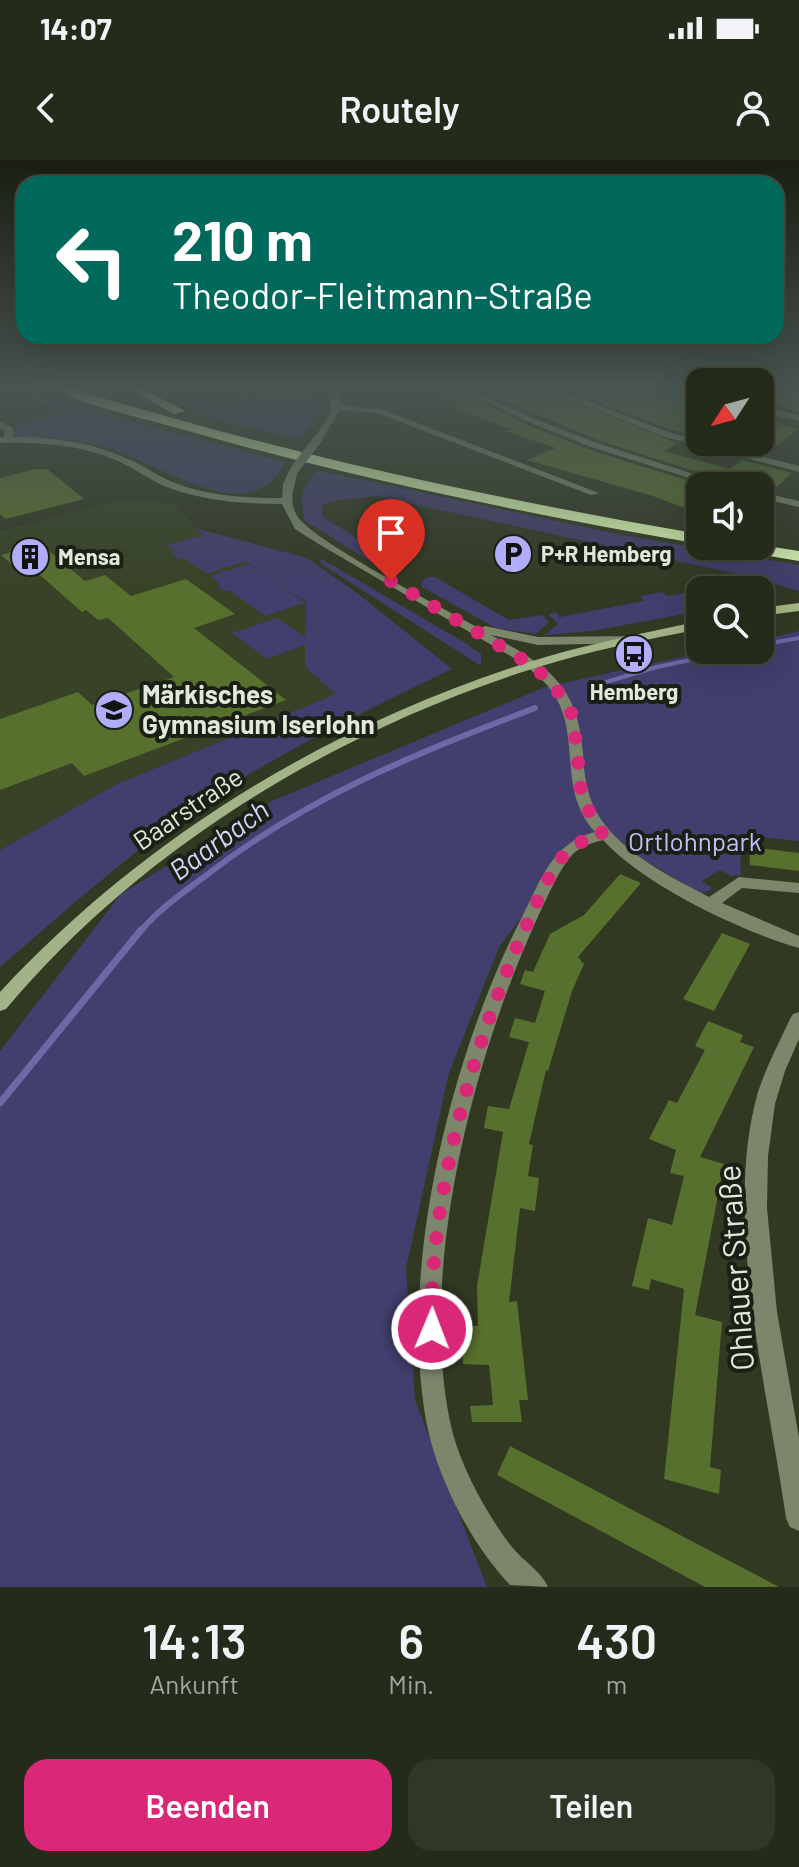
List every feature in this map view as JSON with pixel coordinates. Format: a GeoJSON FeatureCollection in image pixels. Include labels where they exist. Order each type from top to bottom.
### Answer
{"type":"FeatureCollection","features":[{"type":"Feature","properties":{"kind":"highway"},"geometry":{"type":"LineString","coordinates":[[303,457],[406,481],[686,536]]}},
{"type":"Feature","properties":{"kind":"highway"},"geometry":{"type":"LineString","coordinates":[[338,457],[520,497],[686,527]]}},
{"type":"Feature","properties":{"kind":"highway"},"geometry":{"type":"LineString","coordinates":[[774,542],[799,546]]}},
{"type":"Feature","properties":{"kind":"highway"},"geometry":{"type":"LineString","coordinates":[[774,552],[799,556]]}},
{"type":"Feature","properties":{"kind":"main road"},"geometry":{"type":"LineString","coordinates":[[774,610],[799,607]]}},
{"type":"Feature","properties":{"kind":"main road"},"geometry":{"type":"LineString","coordinates":[[774,621],[799,618]]}},
{"type":"Feature","properties":{"kind":"main road","name":"Baarstraße"},"geometry":{"type":"LineString","coordinates":[[0,1004],[88,912],[117,887],[255,792],[383,723],[532,665],[686,628]]}},
{"type":"Feature","properties":{"kind":"street"},"geometry":{"type":"LineString","coordinates":[[113,457],[173,486],[240,500],[286,499]]}},
{"type":"Feature","properties":{"kind":"street"},"geometry":{"type":"LineString","coordinates":[[305,457],[288,482],[286,499],[289,515],[317,539],[532,665],[553,684],[573,716],[582,799],[603,835],[633,858],[710,904],[739,919],[799,942]]}},
{"type":"Feature","properties":{"kind":"street"},"geometry":{"type":"LineString","coordinates":[[498,457],[594,493]]}},
{"type":"Feature","properties":{"kind":"street"},"geometry":{"type":"LineString","coordinates":[[631,457],[686,475]]}},
{"type":"Feature","properties":{"kind":"street"},"geometry":{"type":"LineString","coordinates":[[752,457],[799,469]]}},
{"type":"Feature","properties":{"kind":"street"},"geometry":{"type":"LineString","coordinates":[[774,498],[799,504]]}},
{"type":"Feature","properties":{"kind":"street"},"geometry":{"type":"LineString","coordinates":[[464,624],[501,635],[538,641],[641,638]]}},
{"type":"Feature","properties":{"kind":"street"},"geometry":{"type":"LineString","coordinates":[[534,1587],[521,1577],[485,1532],[472,1510],[441,1436],[431,1305],[445,1190],[466,1095],[503,978],[535,908],[565,854],[585,839],[603,835]]}},
{"type":"Feature","properties":{"kind":"street"},"geometry":{"type":"LineString","coordinates":[[710,904],[739,882],[799,888]]}},
{"type":"Feature","properties":{"kind":"street","name":"Ohlauer Straße"},"geometry":{"type":"LineString","coordinates":[[799,1019],[768,1092],[757,1164],[758,1231],[767,1317],[799,1518]]}},
{"type":"Feature","properties":{"kind":"shaded area"},"geometry":{"type":"Polygon","coordinates":[[[125,498],[176,504],[195,528],[306,602],[305,667],[337,694],[117,784],[0,850],[0,531],[125,498]]]}},
{"type":"Feature","properties":{"kind":"green space"},"geometry":{"type":"Polygon","coordinates":[[[131,457],[264,457],[285,462],[270,482],[250,492],[228,493],[178,478],[131,457]]]}},
{"type":"Feature","properties":{"kind":"green space"},"geometry":{"type":"Polygon","coordinates":[[[317,470],[686,546],[686,560],[769,560],[799,565],[799,591],[774,583],[774,576],[747,576],[375,496],[331,501],[322,506],[323,517],[403,567],[389,573],[305,521],[302,505],[308,483],[317,470]]]}},
{"type":"Feature","properties":{"kind":"green space"},"geometry":{"type":"Polygon","coordinates":[[[195,528],[307,558],[357,593],[452,669],[288,752],[194,809],[119,865],[0,967],[0,850],[117,784],[336,694],[305,667],[305,645],[267,659],[232,633],[277,618],[305,637],[306,602],[269,578],[305,603],[265,616],[229,590],[224,591],[217,586],[221,584],[210,576],[248,564],[262,572],[245,561],[207,574],[184,558],[179,559],[172,554],[176,552],[166,545],[204,535],[195,528]]]}},
{"type":"Feature","properties":{"kind":"green space"},"geometry":{"type":"Polygon","coordinates":[[[322,559],[467,644],[481,654],[481,666],[323,565],[320,562],[322,559]]]}},
{"type":"Feature","properties":{"kind":"green space"},"geometry":{"type":"Polygon","coordinates":[[[435,577],[509,620],[542,615],[549,622],[536,634],[496,628],[422,587],[422,581],[435,577]]]}},
{"type":"Feature","properties":{"kind":"green space"},"geometry":{"type":"Polygon","coordinates":[[[662,592],[668,596],[686,593],[686,614],[592,631],[545,635],[558,624],[548,614],[555,612],[560,617],[644,601],[640,596],[662,592]]]}},
{"type":"Feature","properties":{"kind":"green space","name":"Ortlohnpark"},"geometry":{"type":"Polygon","coordinates":[[[799,631],[799,841],[740,835],[741,875],[731,876],[720,870],[702,881],[713,889],[701,894],[603,835],[568,856],[499,947],[449,1073],[406,1268],[415,1400],[487,1587],[0,1587],[0,1051],[121,894],[272,801],[545,687],[686,656],[686,664],[774,664],[774,637],[799,631]]]}},
{"type":"Feature","properties":{"kind":"building"},"geometry":{"type":"Polygon","coordinates":[[[535,457],[611,457],[686,480],[686,509],[653,496],[527,460],[535,457]]]}},
{"type":"Feature","properties":{"kind":"building"},"geometry":{"type":"Polygon","coordinates":[[[650,457],[685,457],[730,469],[742,460],[792,473],[774,486],[774,472],[697,472],[650,457]]]}},
{"type":"Feature","properties":{"kind":"building"},"geometry":{"type":"Polygon","coordinates":[[[47,469],[84,499],[6,519],[0,514],[0,478],[47,469]]]}},
{"type":"Feature","properties":{"kind":"building"},"geometry":{"type":"Polygon","coordinates":[[[41,544],[85,581],[105,575],[131,596],[186,579],[235,614],[194,628],[286,700],[84,776],[72,763],[0,790],[0,719],[78,692],[92,705],[174,677],[108,618],[98,620],[86,610],[82,612],[32,568],[19,571],[1,555],[41,544]]]}},
{"type":"Feature","properties":{"kind":"building"},"geometry":{"type":"Polygon","coordinates":[[[749,847],[799,853],[799,871],[750,865],[749,847]]]}},
{"type":"Feature","properties":{"kind":"building"},"geometry":{"type":"Polygon","coordinates":[[[620,874],[641,883],[578,957],[584,964],[546,1070],[529,1144],[533,1145],[528,1176],[539,1178],[535,1211],[520,1208],[509,1302],[517,1301],[528,1400],[519,1400],[522,1422],[472,1422],[470,1406],[493,1405],[489,1365],[463,1364],[461,1326],[478,1326],[477,1286],[503,1132],[484,1128],[488,1106],[509,1109],[529,1042],[509,1037],[515,1018],[535,1023],[545,991],[520,984],[525,970],[533,972],[550,934],[584,915],[620,874]]]}},
{"type":"Feature","properties":{"kind":"building"},"geometry":{"type":"Polygon","coordinates":[[[722,933],[750,944],[714,1011],[683,999],[722,933]]]}},
{"type":"Feature","properties":{"kind":"building"},"geometry":{"type":"Polygon","coordinates":[[[708,1021],[743,1035],[740,1042],[754,1047],[700,1157],[724,1164],[695,1315],[722,1322],[710,1467],[721,1470],[719,1494],[664,1479],[684,1289],[651,1279],[649,1290],[632,1286],[648,1218],[672,1225],[684,1176],[670,1173],[676,1150],[649,1139],[669,1100],[677,1103],[705,1050],[695,1046],[708,1021]]]}},
{"type":"Feature","properties":{"kind":"building"},"geometry":{"type":"Polygon","coordinates":[[[510,1446],[779,1587],[705,1587],[497,1475],[510,1446]]]}},
{"type":"Feature","properties":{"kind":"waterway","name":"Baarbach"},"geometry":{"type":"LineString","coordinates":[[774,642],[799,638]]}},
{"type":"Feature","properties":{"kind":"waterway","name":"Baarbach"},"geometry":{"type":"LineString","coordinates":[[589,687],[686,661]]}},
{"type":"Feature","properties":{"kind":"waterway","name":"Baarbach"},"geometry":{"type":"LineString","coordinates":[[140,932],[170,903],[243,849],[322,800],[404,761],[535,708]]}},
{"type":"Feature","properties":{"kind":"waterway","name":"Baarbach"},"geometry":{"type":"LineString","coordinates":[[0,1103],[141,930]]}},
{"type":"Feature","properties":{"kind":"place","name":"P+R Hemberg"},"geometry":{"type":"Point","coordinates":[513,554]}},
{"type":"Feature","properties":{"kind":"place","name":"Mensa"},"geometry":{"type":"Point","coordinates":[30,557]}},
{"type":"Feature","properties":{"kind":"place","name":"Hemberg"},"geometry":{"type":"Point","coordinates":[634,654]}},
{"type":"Feature","properties":{"kind":"place","name":"Märkisches Gymnasium Iserlohn"},"geometry":{"type":"Point","coordinates":[114,710]}},
{"type":"Feature","properties":{"kind":"route"},"geometry":{"type":"LineString","coordinates":[[391,581],[532,665],[564,697],[573,716],[577,738],[582,799],[603,835],[585,839],[565,854],[535,908],[503,978],[466,1095],[442,1204],[431,1305],[432,1329]]}}]}
